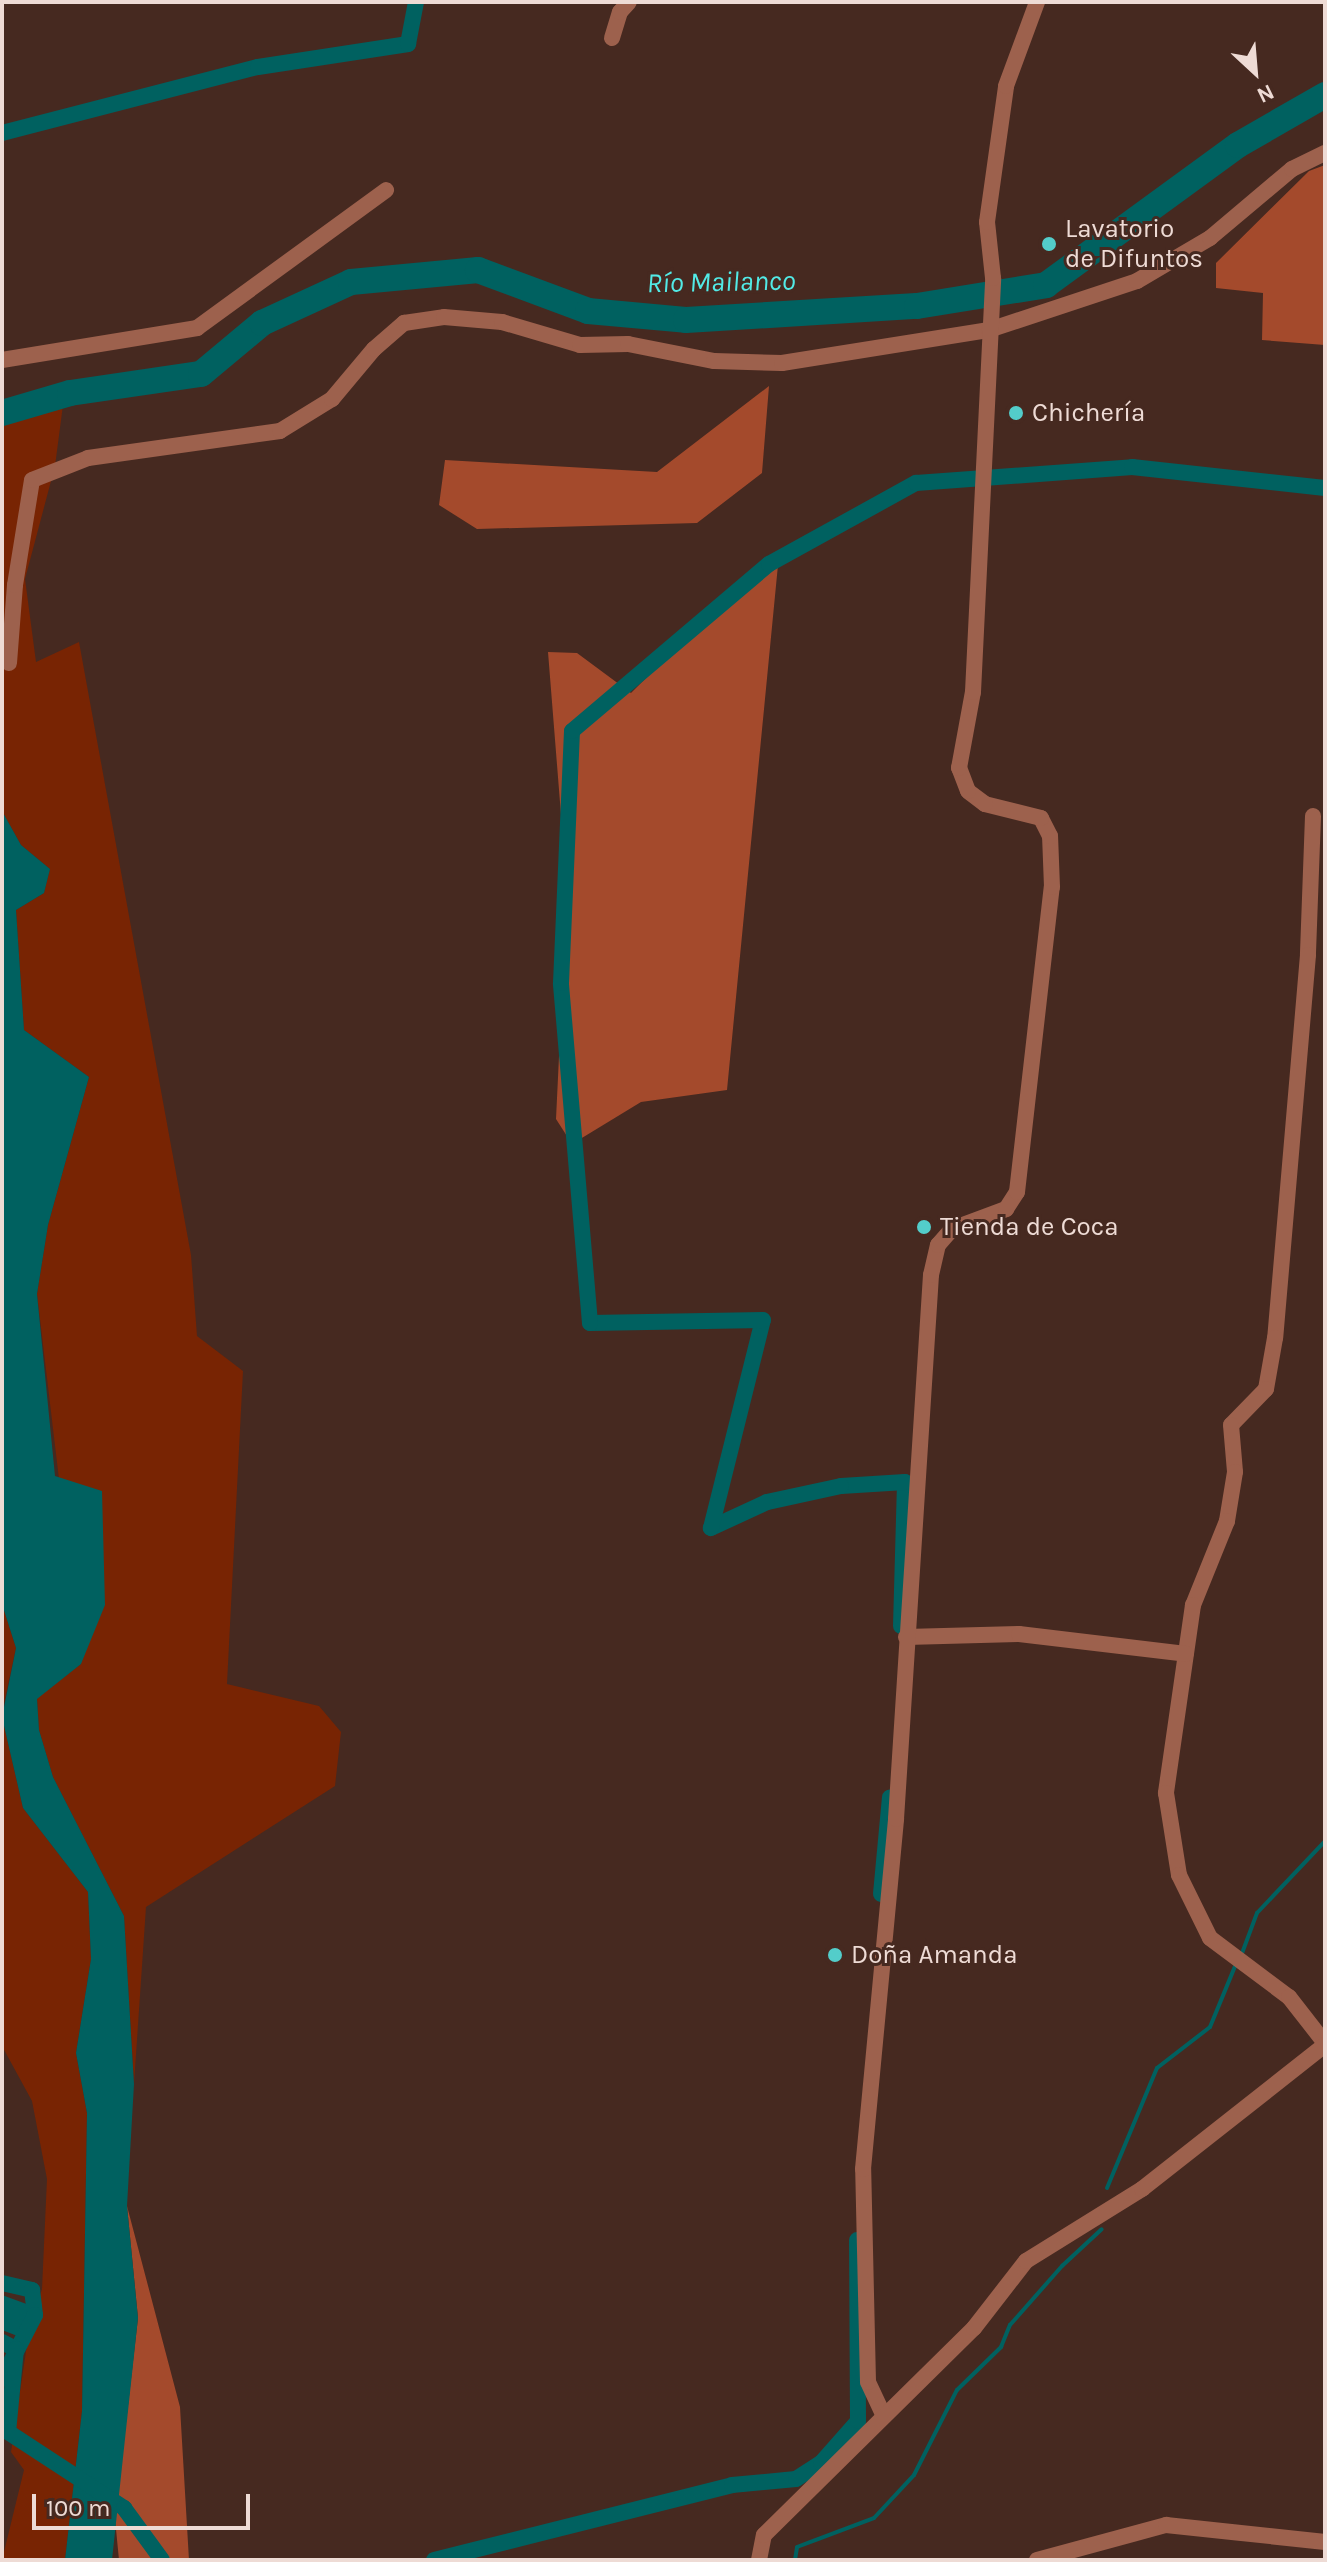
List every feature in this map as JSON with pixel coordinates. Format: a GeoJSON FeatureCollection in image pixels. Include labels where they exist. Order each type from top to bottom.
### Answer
{"type":"FeatureCollection","features":[{"type":"Feature","properties":{"kind":"street"},"geometry":{"type":"LineString","coordinates":[[612,38],[620,12],[629,2]]}},
{"type":"Feature","properties":{"kind":"street"},"geometry":{"type":"LineString","coordinates":[[882,2412],[868,2382],[863,2169],[896,1819],[931,1275],[938,1245],[952,1229],[1006,1209],[1017,1192],[1052,887],[1050,836],[1041,818],[985,804],[968,791],[959,768],[973,692],[993,278],[987,222],[1006,86],[1037,2]]}},
{"type":"Feature","properties":{"kind":"street"},"geometry":{"type":"LineString","coordinates":[[9,663],[32,480],[88,458],[280,431],[332,399],[374,349],[404,323],[444,317],[502,322],[580,345],[628,344],[714,361],[782,363],[989,330],[1137,281],[1210,238],[1292,169],[1325,153]]}},
{"type":"Feature","properties":{"kind":"street"},"geometry":{"type":"LineString","coordinates":[[2,360],[197,328],[386,190]]}},
{"type":"Feature","properties":{"kind":"street"},"geometry":{"type":"LineString","coordinates":[[759,2560],[764,2535],[882,2412],[974,2328],[1026,2261],[1142,2189],[1325,2044],[1289,1997],[1210,1938],[1179,1875],[1166,1793],[1193,1605],[1227,1521],[1235,1472],[1231,1425],[1266,1389],[1275,1338],[1308,955],[1313,816]]}},
{"type":"Feature","properties":{"kind":"street"},"geometry":{"type":"LineString","coordinates":[[906,1637],[1019,1634],[1186,1654]]}},
{"type":"Feature","properties":{"kind":"street"},"geometry":{"type":"LineString","coordinates":[[1037,2560],[1166,2525],[1325,2542]]}},
{"type":"Feature","properties":{"kind":"shaded area"},"geometry":{"type":"Polygon","coordinates":[[[1325,165],[1325,345],[1262,340],[1263,293],[1216,288],[1216,263],[1309,171],[1325,165]]]}},
{"type":"Feature","properties":{"kind":"shaded area"},"geometry":{"type":"Polygon","coordinates":[[[769,386],[762,473],[697,523],[477,529],[439,505],[445,460],[657,472],[769,386]]]}},
{"type":"Feature","properties":{"kind":"shaded area"},"geometry":{"type":"Polygon","coordinates":[[[63,405],[55,466],[25,579],[36,662],[79,642],[191,1255],[197,1336],[243,1371],[227,1684],[319,1706],[341,1732],[335,1786],[146,1907],[134,2084],[124,1916],[53,1777],[39,1730],[37,1698],[81,1664],[37,1294],[48,1225],[89,1077],[24,1030],[16,910],[44,893],[50,869],[21,845],[2,811],[2,424],[63,405]]]}},
{"type":"Feature","properties":{"kind":"shaded area"},"geometry":{"type":"Polygon","coordinates":[[[778,565],[727,1090],[641,1102],[572,1144],[556,1119],[567,890],[548,652],[577,653],[631,693],[681,643],[778,565]]]}},
{"type":"Feature","properties":{"kind":"shaded area"},"geometry":{"type":"Polygon","coordinates":[[[2,1604],[16,1648],[2,1712],[2,1604]]]}},
{"type":"Feature","properties":{"kind":"shaded area"},"geometry":{"type":"Polygon","coordinates":[[[2,1717],[23,1808],[88,1892],[91,1959],[76,2053],[87,2113],[82,2411],[65,2560],[2,2560],[24,2470],[11,2452],[28,2338],[42,2289],[47,2179],[32,2101],[2,2046],[2,1717]]]}},
{"type":"Feature","properties":{"kind":"shaded area"},"geometry":{"type":"Polygon","coordinates":[[[127,2206],[180,2407],[189,2560],[119,2560],[115,2519],[138,2318],[127,2206]]]}},
{"type":"Feature","properties":{"kind":"water"},"geometry":{"type":"Polygon","coordinates":[[[2,811],[21,845],[50,869],[44,893],[16,910],[24,1030],[89,1077],[48,1225],[37,1294],[55,1476],[102,1491],[105,1605],[81,1664],[37,1699],[39,1730],[53,1777],[124,1916],[134,2084],[127,2206],[138,2318],[112,2560],[65,2560],[82,2411],[87,2113],[76,2053],[91,1959],[88,1892],[23,1808],[2,1717],[16,1648],[2,1604],[2,811]]]}},
{"type":"Feature","properties":{"kind":"water"},"geometry":{"type":"Polygon","coordinates":[[[2,2295],[32,2306],[20,2337],[2,2330],[2,2295]]]}},
{"type":"Feature","properties":{"kind":"waterway"},"geometry":{"type":"LineString","coordinates":[[2,133],[258,67],[408,44],[416,2]]}},
{"type":"Feature","properties":{"kind":"waterway","name":"Río Mailanco"},"geometry":{"type":"LineString","coordinates":[[2,413],[70,393],[201,374],[262,323],[351,282],[478,270],[588,311],[686,320],[917,306],[1046,285],[1238,145],[1325,95]]}},
{"type":"Feature","properties":{"kind":"waterway"},"geometry":{"type":"LineString","coordinates":[[901,1626],[905,1482],[841,1486],[767,1502],[711,1528],[763,1320],[590,1323],[561,983],[572,731],[769,564],[916,483],[1132,467],[1325,488]]}},
{"type":"Feature","properties":{"kind":"waterway"},"geometry":{"type":"LineString","coordinates":[[881,1894],[890,1797]]}},
{"type":"Feature","properties":{"kind":"waterway"},"geometry":{"type":"LineString","coordinates":[[1241,1956],[1257,1913],[1325,1841]]}},
{"type":"Feature","properties":{"kind":"waterway"},"geometry":{"type":"LineString","coordinates":[[1107,2188],[1157,2068],[1210,2027],[1236,1964]]}},
{"type":"Feature","properties":{"kind":"waterway"},"geometry":{"type":"LineString","coordinates":[[795,2560],[797,2547],[874,2518],[914,2475],[957,2390],[1001,2347],[1010,2325],[1062,2266],[1102,2229]]}},
{"type":"Feature","properties":{"kind":"waterway"},"geometry":{"type":"LineString","coordinates":[[434,2560],[732,2485],[796,2479],[821,2463],[858,2421],[857,2240]]}},
{"type":"Feature","properties":{"kind":"waterway"},"geometry":{"type":"LineString","coordinates":[[2,2283],[32,2290],[35,2315],[2,2379]]}},
{"type":"Feature","properties":{"kind":"waterway"},"geometry":{"type":"LineString","coordinates":[[2,2342],[16,2349]]}},
{"type":"Feature","properties":{"kind":"waterway"},"geometry":{"type":"LineString","coordinates":[[16,2349],[8,2432],[124,2508],[162,2560]]}},
{"type":"Feature","properties":{"kind":"place","name":"Lavatorio de Difuntos"},"geometry":{"type":"Point","coordinates":[1049,244]}},
{"type":"Feature","properties":{"kind":"place","name":"Chichería"},"geometry":{"type":"Point","coordinates":[1016,413]}},
{"type":"Feature","properties":{"kind":"place","name":"Tienda de Coca"},"geometry":{"type":"Point","coordinates":[924,1227]}},
{"type":"Feature","properties":{"kind":"place","name":"Doña Amanda"},"geometry":{"type":"Point","coordinates":[835,1955]}}]}
